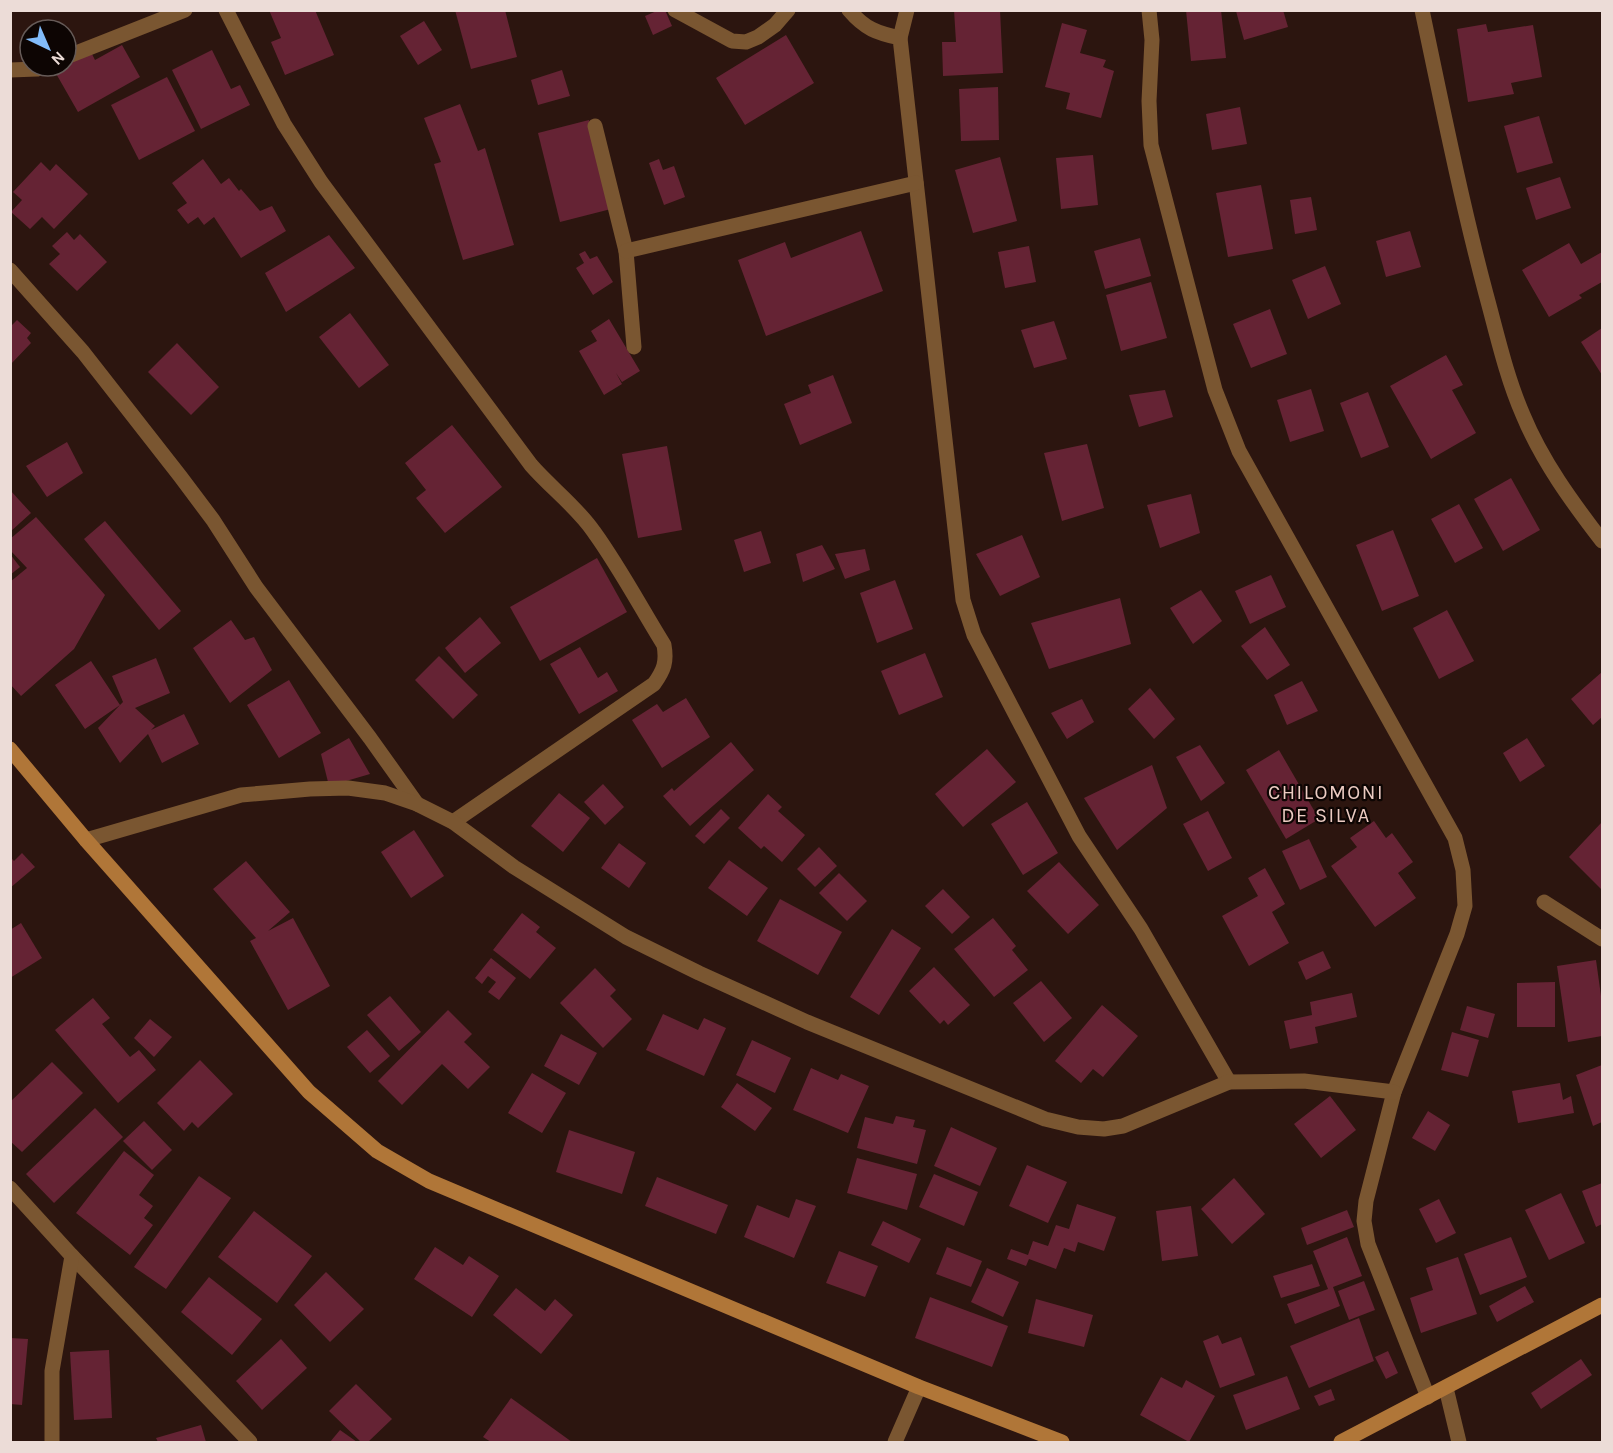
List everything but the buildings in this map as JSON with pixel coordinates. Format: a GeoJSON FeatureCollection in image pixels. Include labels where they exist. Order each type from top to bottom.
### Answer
{"type":"FeatureCollection","features":[{"type":"Feature","properties":{"kind":"street"},"geometry":{"type":"LineString","coordinates":[[78,52],[185,10]]}},
{"type":"Feature","properties":{"kind":"street"},"geometry":{"type":"LineString","coordinates":[[226,10],[284,124],[321,182],[531,465],[594,531],[664,645],[667,659],[654,684],[453,822]]}},
{"type":"Feature","properties":{"kind":"street"},"geometry":{"type":"LineString","coordinates":[[675,10],[732,41],[746,42],[758,38],[775,25],[788,10]]}},
{"type":"Feature","properties":{"kind":"street"},"geometry":{"type":"LineString","coordinates":[[849,10],[872,31],[900,38]]}},
{"type":"Feature","properties":{"kind":"street"},"geometry":{"type":"LineString","coordinates":[[907,10],[900,38],[966,615],[974,635],[1079,836],[1141,929],[1229,1082]]}},
{"type":"Feature","properties":{"kind":"street"},"geometry":{"type":"LineString","coordinates":[[1149,10],[1152,40],[1149,101],[1150,145],[1215,390],[1239,451],[1455,838],[1463,870],[1465,906],[1457,934],[1394,1092],[1366,1201],[1364,1221],[1368,1244],[1428,1396]]}},
{"type":"Feature","properties":{"kind":"street"},"geometry":{"type":"LineString","coordinates":[[1422,10],[1464,208],[1507,373],[1523,416],[1542,454],[1570,500],[1602,541]]}},
{"type":"Feature","properties":{"kind":"street"},"geometry":{"type":"LineString","coordinates":[[595,126],[626,251],[634,346]]}},
{"type":"Feature","properties":{"kind":"street"},"geometry":{"type":"LineString","coordinates":[[626,251],[915,183]]}},
{"type":"Feature","properties":{"kind":"street"},"geometry":{"type":"LineString","coordinates":[[10,270],[83,352],[180,476],[213,520],[256,587],[417,804]]}},
{"type":"Feature","properties":{"kind":"street"},"geometry":{"type":"LineString","coordinates":[[10,749],[86,840],[309,1092],[377,1151],[429,1182],[919,1387],[1062,1443]]}},
{"type":"Feature","properties":{"kind":"street"},"geometry":{"type":"LineString","coordinates":[[86,840],[242,795],[348,788],[385,793],[417,804],[453,822],[514,867],[637,942],[699,973],[807,1022],[1044,1119],[1095,1129],[1123,1126],[1229,1082],[1304,1081],[1394,1092]]}},
{"type":"Feature","properties":{"kind":"street"},"geometry":{"type":"LineString","coordinates":[[1544,902],[1602,939]]}},
{"type":"Feature","properties":{"kind":"street"},"geometry":{"type":"LineString","coordinates":[[10,1188],[250,1443]]}},
{"type":"Feature","properties":{"kind":"street"},"geometry":{"type":"LineString","coordinates":[[52,1443],[52,1371],[72,1256]]}},
{"type":"Feature","properties":{"kind":"street"},"geometry":{"type":"LineString","coordinates":[[1341,1443],[1602,1305]]}},
{"type":"Feature","properties":{"kind":"street"},"geometry":{"type":"LineString","coordinates":[[895,1443],[919,1387]]}},
{"type":"Feature","properties":{"kind":"street"},"geometry":{"type":"LineString","coordinates":[[1446,1388],[1459,1443]]}},
{"type":"Feature","properties":{"kind":"district","name":"CHILOMONI DE SILVA"},"geometry":{"type":"Point","coordinates":[1326,804]}}]}
